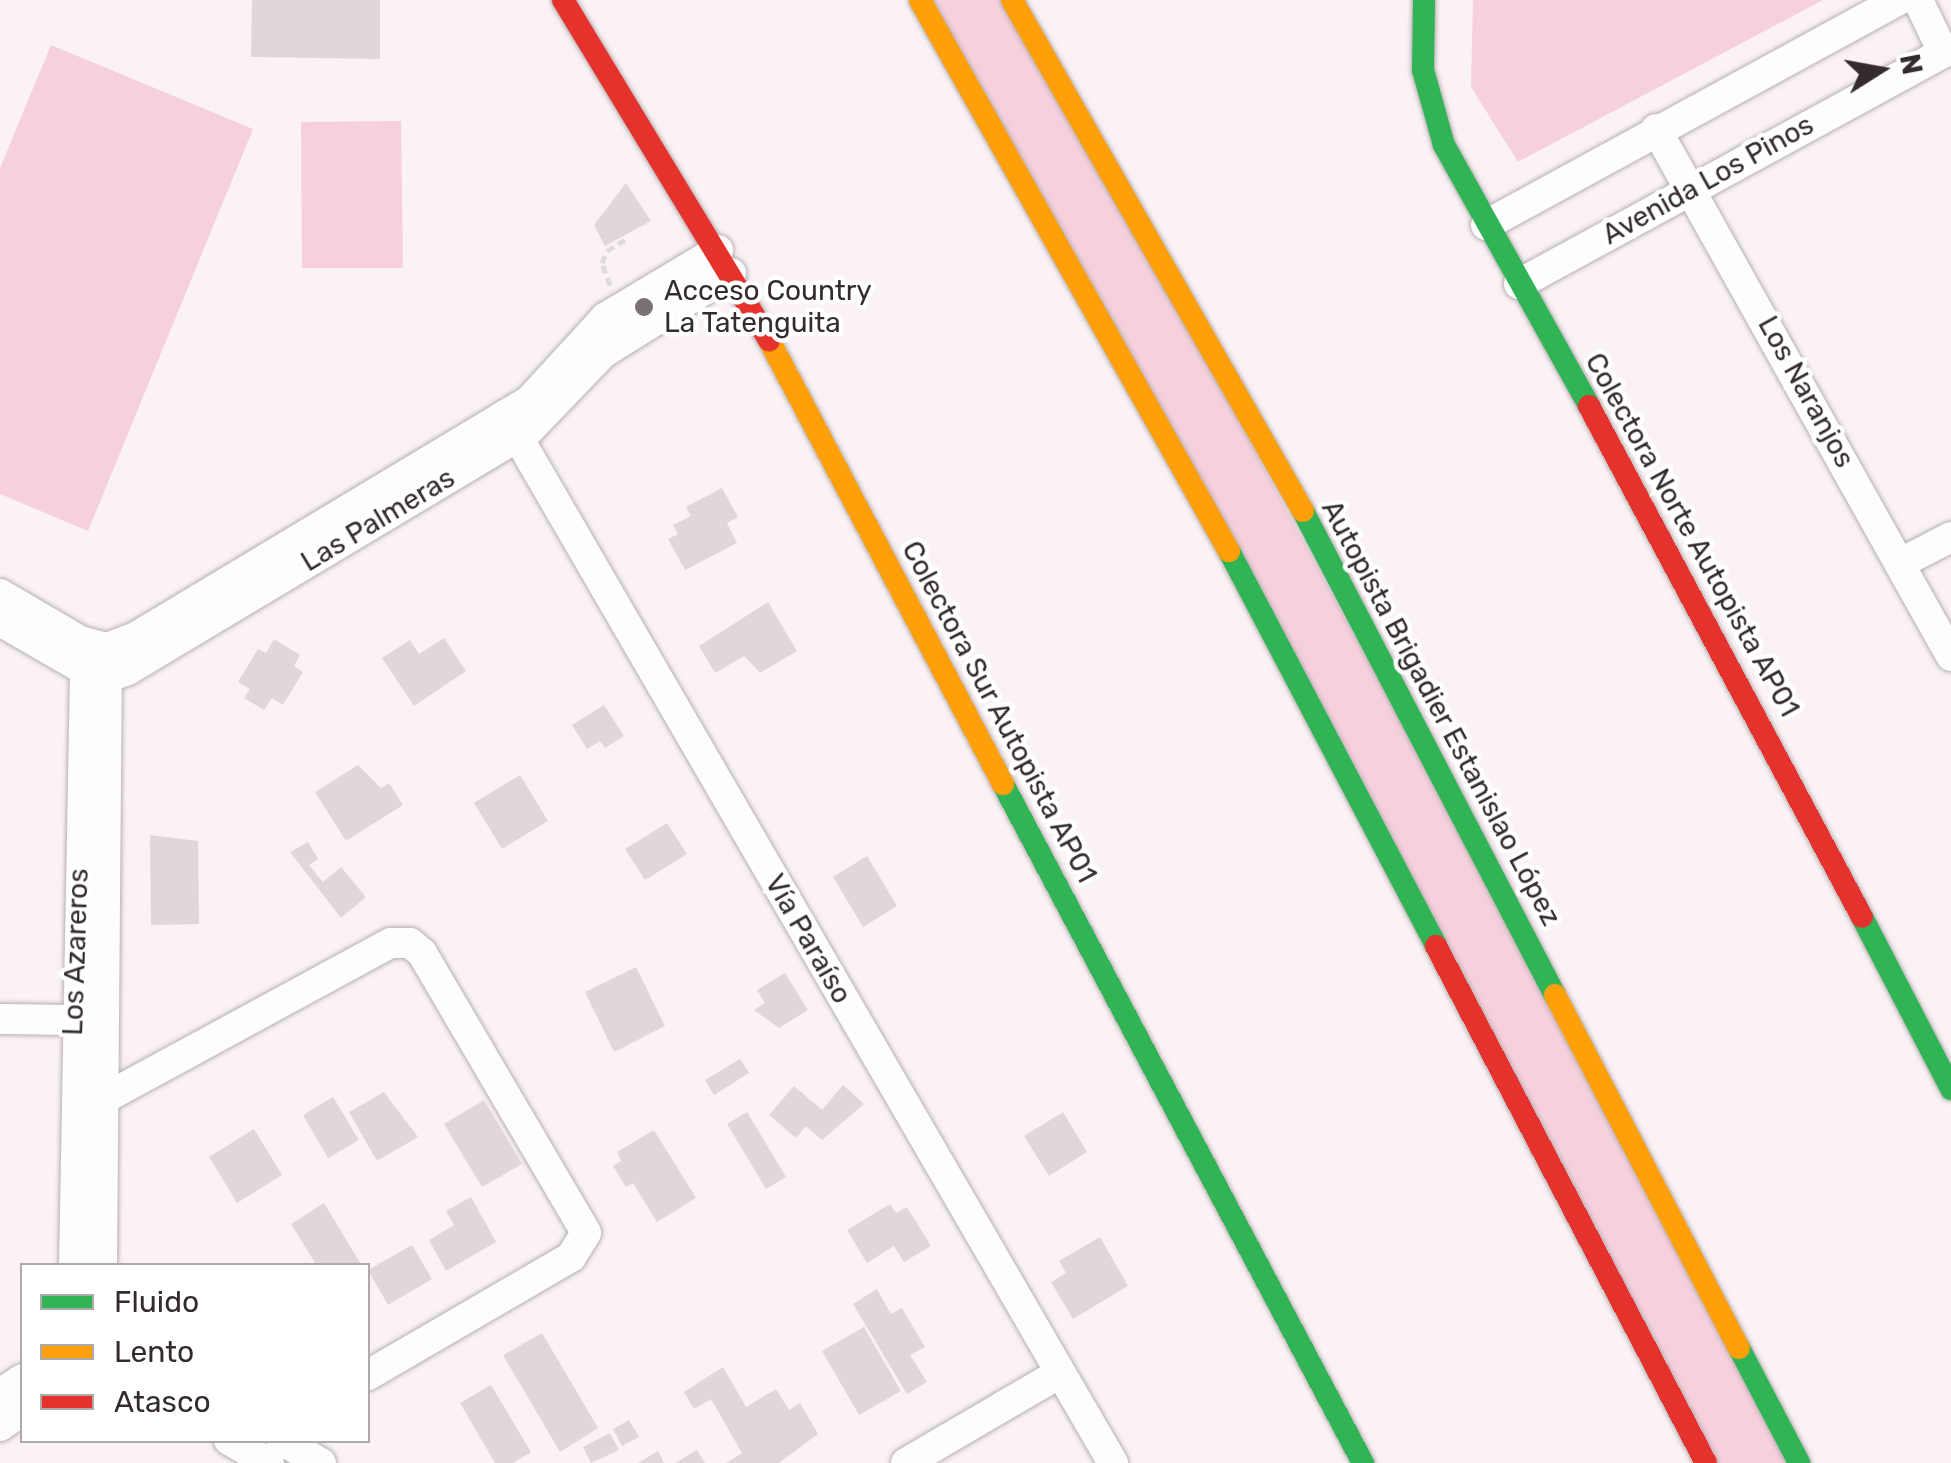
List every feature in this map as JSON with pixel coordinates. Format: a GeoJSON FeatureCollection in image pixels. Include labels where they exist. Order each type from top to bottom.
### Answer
{"type":"FeatureCollection","features":[{"type":"Feature","properties":{"kind":"main road","name":"Colectora Sur Autopista AP01"},"geometry":{"type":"LineString","coordinates":[[563,0],[724,261],[1363,1463]]}},
{"type":"Feature","properties":{"kind":"main road"},"geometry":{"type":"LineString","coordinates":[[920,0],[1201,498],[1706,1463]]}},
{"type":"Feature","properties":{"kind":"main road","name":"Autopista Brigadier Estanislao López"},"geometry":{"type":"LineString","coordinates":[[1012,0],[1274,456],[1799,1463]]}},
{"type":"Feature","properties":{"kind":"main road","name":"Colectora Norte Autopista AP01"},"geometry":{"type":"LineString","coordinates":[[1424,0],[1430,109],[1486,225],[1705,614],[1951,1089]]}},
{"type":"Feature","properties":{"kind":"street"},"geometry":{"type":"LineString","coordinates":[[1486,225],[1656,129],[1900,0]]}},
{"type":"Feature","properties":{"kind":"street"},"geometry":{"type":"LineString","coordinates":[[1918,0],[1947,50]]}},
{"type":"Feature","properties":{"kind":"street","name":"Avenida Los Pinos"},"geometry":{"type":"LineString","coordinates":[[1519,284],[1947,50]]}},
{"type":"Feature","properties":{"kind":"street","name":"Los Naranjos"},"geometry":{"type":"LineString","coordinates":[[1656,129],[1951,656]]}},
{"type":"Feature","properties":{"kind":"street","name":"Las Palmeras"},"geometry":{"type":"LineString","coordinates":[[511,426],[528,401],[622,307],[724,261]]}},
{"type":"Feature","properties":{"kind":"street","name":"Las Palmeras"},"geometry":{"type":"LineString","coordinates":[[100,665],[511,426],[724,261]]}},
{"type":"Feature","properties":{"kind":"street","name":"Vía Paraíso"},"geometry":{"type":"LineString","coordinates":[[511,426],[1113,1463]]}},
{"type":"Feature","properties":{"kind":"street"},"geometry":{"type":"LineString","coordinates":[[1902,563],[1951,537]]}},
{"type":"Feature","properties":{"kind":"street"},"geometry":{"type":"LineString","coordinates":[[0,594],[80,642],[100,665]]}},
{"type":"Feature","properties":{"kind":"street"},"geometry":{"type":"LineString","coordinates":[[0,621],[100,665]]}},
{"type":"Feature","properties":{"kind":"street","name":"Los Azareros"},"geometry":{"type":"LineString","coordinates":[[100,665],[106,991],[102,1263]]}},
{"type":"Feature","properties":{"kind":"street","name":"Los Azareros"},"geometry":{"type":"LineString","coordinates":[[74,1263],[74,1004],[100,665]]}},
{"type":"Feature","properties":{"kind":"street"},"geometry":{"type":"LineString","coordinates":[[105,1098],[390,943],[410,943],[422,952],[586,1233],[572,1258],[370,1374]]}},
{"type":"Feature","properties":{"kind":"street"},"geometry":{"type":"LineString","coordinates":[[0,1019],[74,1004],[106,991]]}},
{"type":"Feature","properties":{"kind":"street"},"geometry":{"type":"LineString","coordinates":[[906,1463],[1060,1373]]}},
{"type":"Feature","properties":{"kind":"street"},"geometry":{"type":"LineString","coordinates":[[241,1443],[321,1463]]}},
{"type":"Feature","properties":{"kind":"path"},"geometry":{"type":"LineString","coordinates":[[622,307],[602,263],[606,250],[628,238]]}},
{"type":"Feature","properties":{"kind":"shaded area"},"geometry":{"type":"Polygon","coordinates":[[[920,0],[1012,0],[1799,1463],[1706,1463],[920,0]]]}},
{"type":"Feature","properties":{"kind":"shaded area"},"geometry":{"type":"Polygon","coordinates":[[[1473,0],[1823,0],[1518,162],[1471,87],[1473,0]]]}},
{"type":"Feature","properties":{"kind":"shaded area"},"geometry":{"type":"Polygon","coordinates":[[[51,45],[253,129],[88,531],[0,494],[0,168],[51,45]]]}},
{"type":"Feature","properties":{"kind":"shaded area"},"geometry":{"type":"Polygon","coordinates":[[[401,121],[403,268],[302,268],[301,122],[401,121]]]}},
{"type":"Feature","properties":{"kind":"building"},"geometry":{"type":"Polygon","coordinates":[[[252,0],[380,0],[380,59],[251,57],[252,0]]]}},
{"type":"Feature","properties":{"kind":"building"},"geometry":{"type":"Polygon","coordinates":[[[626,183],[651,221],[605,246],[594,225],[626,183]]]}},
{"type":"Feature","properties":{"kind":"building"},"geometry":{"type":"Polygon","coordinates":[[[722,488],[738,517],[727,523],[737,543],[685,570],[668,539],[678,534],[673,525],[691,516],[686,507],[722,488]]]}},
{"type":"Feature","properties":{"kind":"building"},"geometry":{"type":"Polygon","coordinates":[[[768,602],[797,651],[760,673],[744,656],[715,673],[699,646],[768,602]]]}},
{"type":"Feature","properties":{"kind":"building"},"geometry":{"type":"Polygon","coordinates":[[[444,638],[466,671],[414,706],[382,658],[410,640],[419,654],[444,638]]]}},
{"type":"Feature","properties":{"kind":"building"},"geometry":{"type":"Polygon","coordinates":[[[274,639],[300,655],[294,666],[303,672],[283,705],[272,698],[264,710],[244,698],[250,689],[238,682],[258,649],[266,653],[274,639]]]}},
{"type":"Feature","properties":{"kind":"building"},"geometry":{"type":"Polygon","coordinates":[[[604,705],[624,736],[605,748],[600,741],[587,749],[572,725],[604,705]]]}},
{"type":"Feature","properties":{"kind":"building"},"geometry":{"type":"Polygon","coordinates":[[[358,765],[381,788],[389,783],[403,805],[346,841],[315,792],[358,765]]]}},
{"type":"Feature","properties":{"kind":"building"},"geometry":{"type":"Polygon","coordinates":[[[520,775],[548,821],[502,849],[474,803],[520,775]]]}},
{"type":"Feature","properties":{"kind":"building"},"geometry":{"type":"Polygon","coordinates":[[[667,823],[687,854],[645,880],[625,849],[667,823]]]}},
{"type":"Feature","properties":{"kind":"building"},"geometry":{"type":"Polygon","coordinates":[[[150,835],[198,841],[199,924],[151,925],[150,835]]]}},
{"type":"Feature","properties":{"kind":"building"},"geometry":{"type":"Polygon","coordinates":[[[308,842],[318,859],[309,865],[323,882],[341,867],[366,897],[341,918],[290,852],[308,842]]]}},
{"type":"Feature","properties":{"kind":"building"},"geometry":{"type":"Polygon","coordinates":[[[867,856],[897,906],[863,927],[833,877],[867,856]]]}},
{"type":"Feature","properties":{"kind":"building"},"geometry":{"type":"Polygon","coordinates":[[[636,967],[665,1026],[614,1052],[585,992],[636,967]]]}},
{"type":"Feature","properties":{"kind":"building"},"geometry":{"type":"Polygon","coordinates":[[[785,973],[808,1010],[779,1028],[754,1010],[765,1003],[757,990],[785,973]]]}},
{"type":"Feature","properties":{"kind":"building"},"geometry":{"type":"Polygon","coordinates":[[[740,1059],[749,1073],[714,1095],[705,1080],[740,1059]]]}},
{"type":"Feature","properties":{"kind":"building"},"geometry":{"type":"Polygon","coordinates":[[[843,1085],[864,1104],[822,1140],[806,1126],[796,1138],[769,1115],[794,1086],[822,1110],[843,1085]]]}},
{"type":"Feature","properties":{"kind":"building"},"geometry":{"type":"Polygon","coordinates":[[[384,1092],[418,1137],[377,1161],[349,1112],[384,1092]]]}},
{"type":"Feature","properties":{"kind":"building"},"geometry":{"type":"Polygon","coordinates":[[[333,1097],[359,1140],[328,1158],[303,1115],[333,1097]]]}},
{"type":"Feature","properties":{"kind":"building"},"geometry":{"type":"Polygon","coordinates":[[[484,1100],[522,1164],[482,1187],[444,1124],[484,1100]]]}},
{"type":"Feature","properties":{"kind":"building"},"geometry":{"type":"Polygon","coordinates":[[[747,1112],[786,1177],[766,1189],[727,1124],[747,1112]]]}},
{"type":"Feature","properties":{"kind":"building"},"geometry":{"type":"Polygon","coordinates":[[[1063,1112],[1087,1152],[1049,1176],[1024,1136],[1063,1112]]]}},
{"type":"Feature","properties":{"kind":"building"},"geometry":{"type":"Polygon","coordinates":[[[254,1129],[282,1175],[237,1203],[209,1157],[254,1129]]]}},
{"type":"Feature","properties":{"kind":"building"},"geometry":{"type":"Polygon","coordinates":[[[654,1130],[696,1198],[657,1222],[633,1183],[626,1187],[613,1166],[621,1161],[617,1152],[654,1130]]]}},
{"type":"Feature","properties":{"kind":"building"},"geometry":{"type":"Polygon","coordinates":[[[471,1197],[496,1242],[446,1271],[429,1240],[454,1225],[446,1211],[471,1197]]]}},
{"type":"Feature","properties":{"kind":"building"},"geometry":{"type":"Polygon","coordinates":[[[324,1203],[360,1263],[315,1263],[291,1224],[324,1203]]]}},
{"type":"Feature","properties":{"kind":"building"},"geometry":{"type":"Polygon","coordinates":[[[890,1204],[896,1213],[907,1207],[931,1246],[904,1262],[894,1246],[867,1263],[847,1230],[890,1204]]]}},
{"type":"Feature","properties":{"kind":"building"},"geometry":{"type":"Polygon","coordinates":[[[1100,1237],[1128,1286],[1073,1319],[1051,1282],[1066,1273],[1059,1261],[1100,1237]]]}},
{"type":"Feature","properties":{"kind":"building"},"geometry":{"type":"Polygon","coordinates":[[[412,1245],[432,1279],[388,1305],[370,1269],[412,1245]]]}},
{"type":"Feature","properties":{"kind":"building"},"geometry":{"type":"Polygon","coordinates":[[[877,1289],[891,1314],[902,1308],[925,1347],[910,1355],[927,1382],[907,1394],[853,1304],[877,1289]]]}},
{"type":"Feature","properties":{"kind":"building"},"geometry":{"type":"Polygon","coordinates":[[[864,1327],[901,1391],[859,1415],[822,1351],[864,1327]]]}},
{"type":"Feature","properties":{"kind":"building"},"geometry":{"type":"Polygon","coordinates":[[[542,1333],[598,1428],[560,1452],[503,1355],[542,1333]]]}},
{"type":"Feature","properties":{"kind":"building"},"geometry":{"type":"Polygon","coordinates":[[[723,1367],[746,1407],[776,1389],[789,1410],[800,1403],[818,1434],[779,1463],[726,1463],[742,1453],[711,1399],[694,1409],[684,1392],[723,1367]]]}},
{"type":"Feature","properties":{"kind":"building"},"geometry":{"type":"Polygon","coordinates":[[[491,1385],[531,1452],[513,1463],[495,1463],[460,1403],[491,1385]]]}},
{"type":"Feature","properties":{"kind":"building"},"geometry":{"type":"Polygon","coordinates":[[[629,1420],[639,1437],[622,1446],[613,1429],[629,1420]]]}},
{"type":"Feature","properties":{"kind":"building"},"geometry":{"type":"Polygon","coordinates":[[[610,1433],[619,1450],[591,1463],[583,1447],[610,1433]]]}},
{"type":"Feature","properties":{"kind":"building"},"geometry":{"type":"Polygon","coordinates":[[[697,1450],[705,1463],[675,1463],[697,1450]]]}},
{"type":"Feature","properties":{"kind":"building"},"geometry":{"type":"Polygon","coordinates":[[[658,1451],[664,1463],[638,1463],[658,1451]]]}},
{"type":"Feature","properties":{"kind":"traffic: fast"},"geometry":{"type":"LineString","coordinates":[[1424,0],[1423,70],[1444,145],[1589,406]]}},
{"type":"Feature","properties":{"kind":"traffic: fast"},"geometry":{"type":"LineString","coordinates":[[1303,511],[1555,995]]}},
{"type":"Feature","properties":{"kind":"traffic: fast"},"geometry":{"type":"LineString","coordinates":[[1229,551],[1436,946]]}},
{"type":"Feature","properties":{"kind":"traffic: fast"},"geometry":{"type":"LineString","coordinates":[[1003,784],[1363,1463]]}},
{"type":"Feature","properties":{"kind":"traffic: fast"},"geometry":{"type":"LineString","coordinates":[[1862,917],[1951,1089]]}},
{"type":"Feature","properties":{"kind":"traffic: fast"},"geometry":{"type":"LineString","coordinates":[[1739,1348],[1799,1463]]}},
{"type":"Feature","properties":{"kind":"traffic: slow"},"geometry":{"type":"LineString","coordinates":[[920,0],[1229,551]]}},
{"type":"Feature","properties":{"kind":"traffic: slow"},"geometry":{"type":"LineString","coordinates":[[1012,0],[1303,511]]}},
{"type":"Feature","properties":{"kind":"traffic: slow"},"geometry":{"type":"LineString","coordinates":[[769,340],[1003,784]]}},
{"type":"Feature","properties":{"kind":"traffic: slow"},"geometry":{"type":"LineString","coordinates":[[1555,995],[1739,1348]]}},
{"type":"Feature","properties":{"kind":"traffic: jam"},"geometry":{"type":"LineString","coordinates":[[563,0],[769,340]]}},
{"type":"Feature","properties":{"kind":"traffic: jam"},"geometry":{"type":"LineString","coordinates":[[1589,406],[1862,917]]}},
{"type":"Feature","properties":{"kind":"traffic: jam"},"geometry":{"type":"LineString","coordinates":[[1436,946],[1706,1463]]}},
{"type":"Feature","properties":{"kind":"place","name":"Acceso Country La Tatenguita"},"geometry":{"type":"Point","coordinates":[644,307]}}]}
